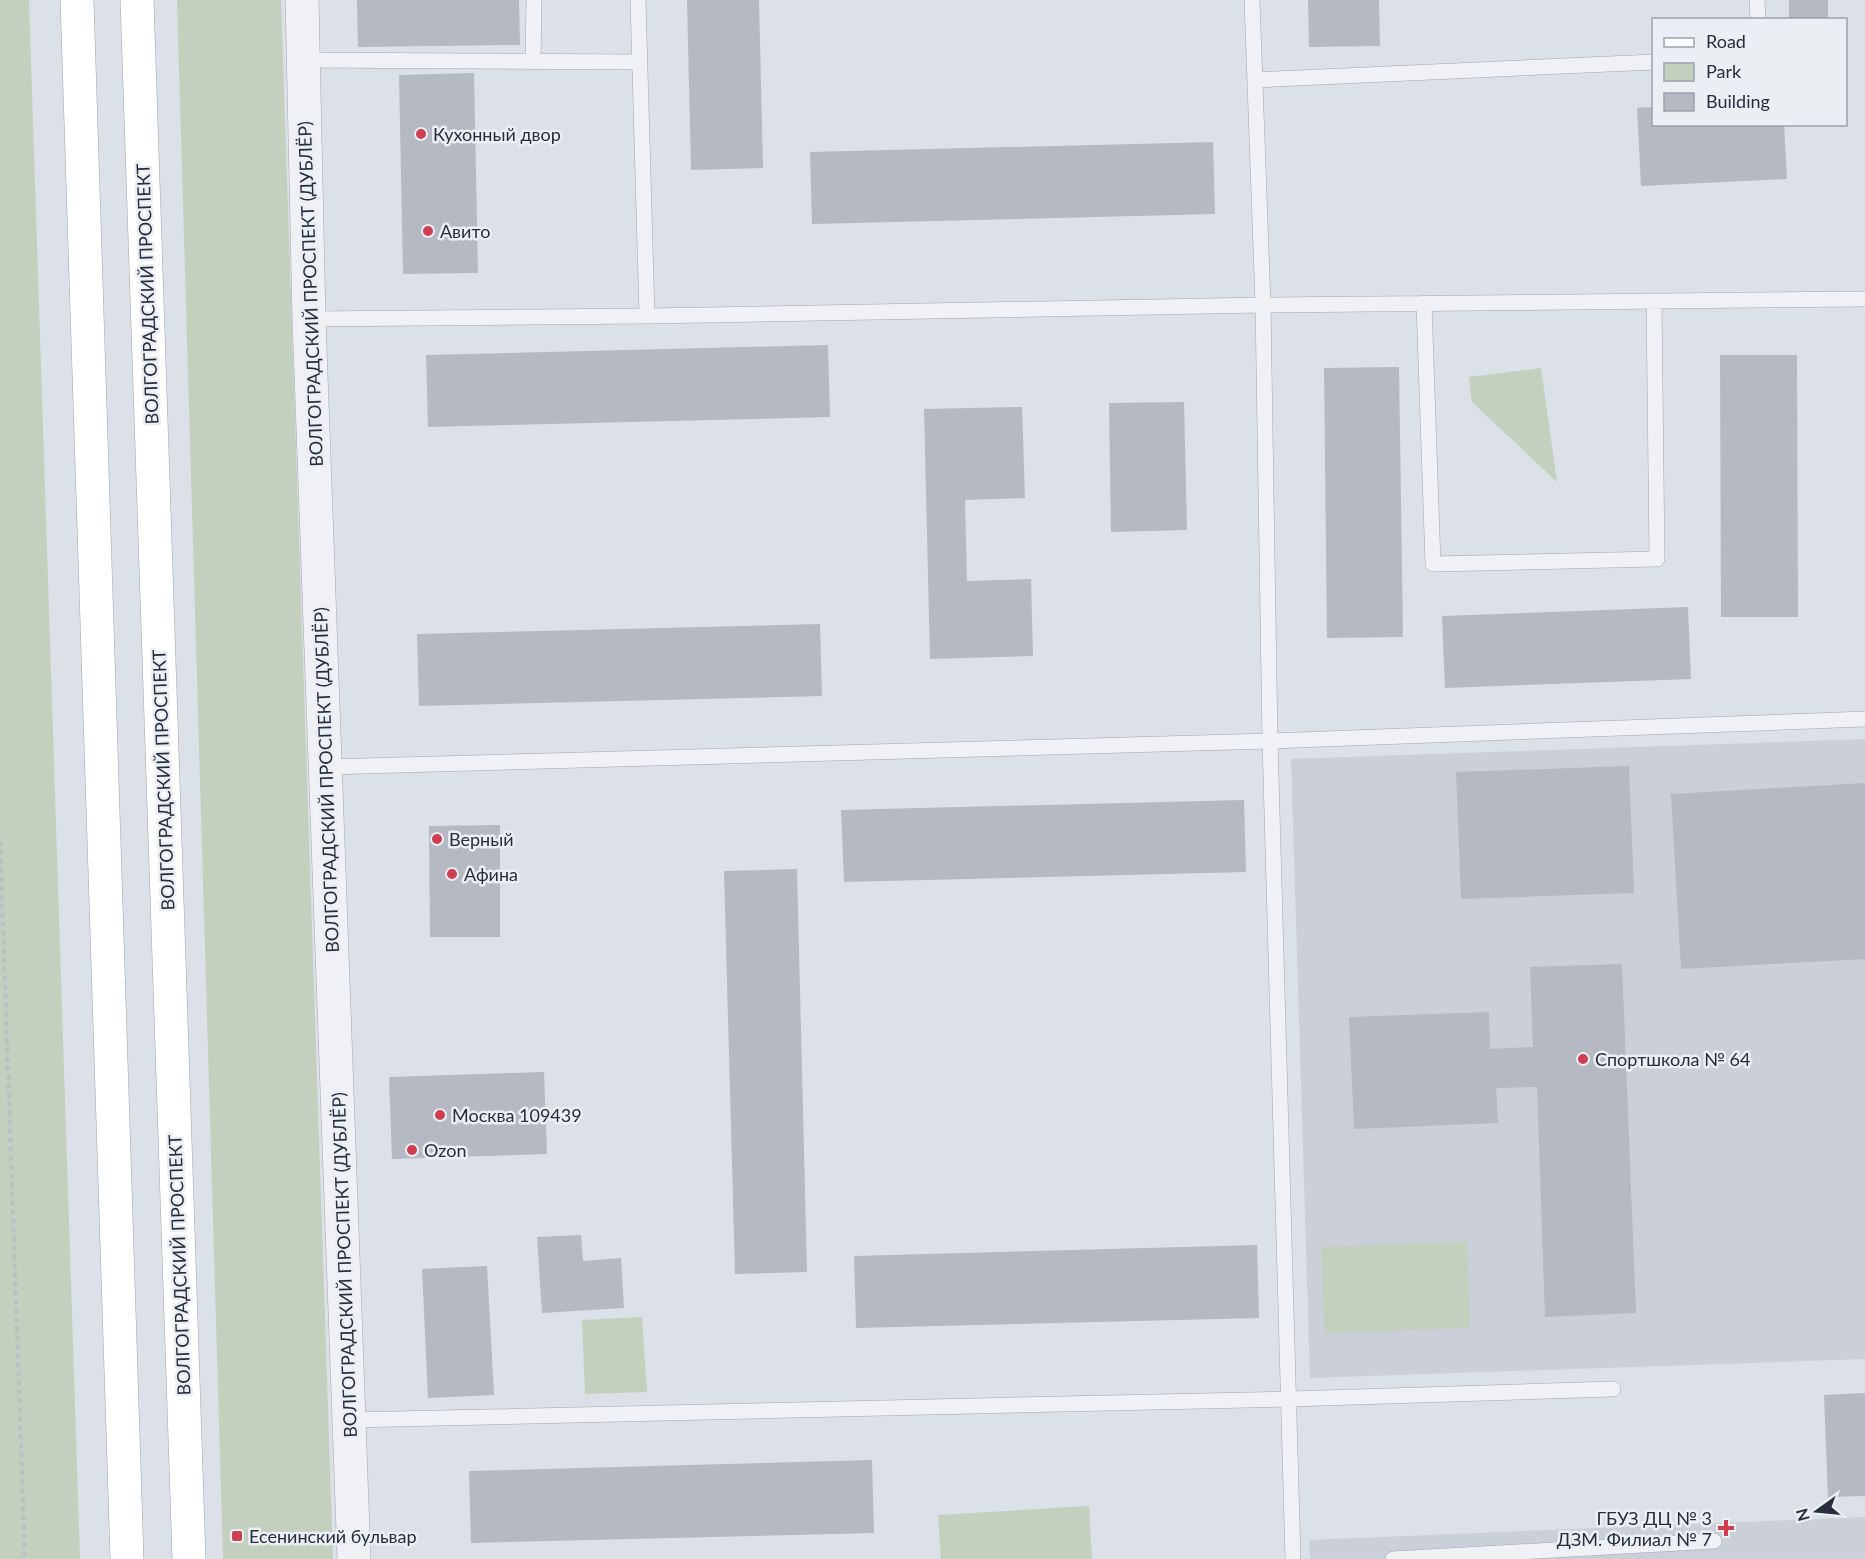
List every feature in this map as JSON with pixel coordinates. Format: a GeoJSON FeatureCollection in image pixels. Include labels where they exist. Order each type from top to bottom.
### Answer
{"type":"FeatureCollection","features":[{"type":"Feature","properties":{"kind":"main road"},"geometry":{"type":"LineString","coordinates":[[77,0],[127,1559]]}},
{"type":"Feature","properties":{"kind":"main road","name":"ВОЛГОГРАДСКИЙ ПРОСПЕКТ"},"geometry":{"type":"LineString","coordinates":[[137,0],[189,1559]]}},
{"type":"Feature","properties":{"kind":"street","name":"ВОЛГОГРАДСКИЙ ПРОСПЕКТ (ДУБЛЁР)"},"geometry":{"type":"LineString","coordinates":[[303,0],[309,319],[354,1559]]}},
{"type":"Feature","properties":{"kind":"lane"},"geometry":{"type":"LineString","coordinates":[[533,61],[534,0]]}},
{"type":"Feature","properties":{"kind":"lane"},"geometry":{"type":"LineString","coordinates":[[638,0],[647,316]]}},
{"type":"Feature","properties":{"kind":"lane"},"geometry":{"type":"LineString","coordinates":[[1252,0],[1263,305],[1270,741],[1293,1559]]}},
{"type":"Feature","properties":{"kind":"lane"},"geometry":{"type":"LineString","coordinates":[[1757,0],[1758,18]]}},
{"type":"Feature","properties":{"kind":"lane"},"geometry":{"type":"LineString","coordinates":[[304,60],[640,62]]}},
{"type":"Feature","properties":{"kind":"lane"},"geometry":{"type":"LineString","coordinates":[[1255,80],[1652,62]]}},
{"type":"Feature","properties":{"kind":"lane"},"geometry":{"type":"LineString","coordinates":[[309,319],[1865,299]]}},
{"type":"Feature","properties":{"kind":"lane"},"geometry":{"type":"LineString","coordinates":[[1424,303],[1433,564],[1658,559],[1654,301]]}},
{"type":"Feature","properties":{"kind":"lane"},"geometry":{"type":"LineString","coordinates":[[326,767],[1270,741],[1865,719]]}},
{"type":"Feature","properties":{"kind":"lane"},"geometry":{"type":"LineString","coordinates":[[349,1420],[1289,1399],[1613,1389]]}},
{"type":"Feature","properties":{"kind":"lane"},"geometry":{"type":"LineString","coordinates":[[1393,1559],[1714,1541]]}},
{"type":"Feature","properties":{"kind":"path"},"geometry":{"type":"LineString","coordinates":[[0,841],[26,1559]]}},
{"type":"Feature","properties":{"kind":"shaded area","name":"Спортшкола № 64"},"geometry":{"type":"Polygon","coordinates":[[[1865,739],[1865,1359],[1310,1378],[1291,759],[1865,739]]]}},
{"type":"Feature","properties":{"kind":"shaded area","name":"ГБУЗ ДЦ № 3 ДЗМ. Филиал № 7"},"geometry":{"type":"Polygon","coordinates":[[[1865,1517],[1865,1559],[1310,1559],[1309,1540],[1865,1517]]]}},
{"type":"Feature","properties":{"kind":"green space"},"geometry":{"type":"Polygon","coordinates":[[[0,0],[29,0],[80,1559],[0,1559],[0,0]]]}},
{"type":"Feature","properties":{"kind":"green space"},"geometry":{"type":"Polygon","coordinates":[[[177,0],[281,0],[333,1559],[223,1559],[177,0]]]}},
{"type":"Feature","properties":{"kind":"green space"},"geometry":{"type":"Polygon","coordinates":[[[1541,368],[1557,482],[1472,402],[1469,377],[1541,368]]]}},
{"type":"Feature","properties":{"kind":"green space"},"geometry":{"type":"Polygon","coordinates":[[[1467,1242],[1470,1328],[1325,1333],[1321,1247],[1467,1242]]]}},
{"type":"Feature","properties":{"kind":"green space"},"geometry":{"type":"Polygon","coordinates":[[[642,1317],[647,1392],[585,1394],[582,1320],[642,1317]]]}},
{"type":"Feature","properties":{"kind":"green space"},"geometry":{"type":"Polygon","coordinates":[[[1089,1506],[1092,1559],[941,1559],[938,1515],[1089,1506]]]}},
{"type":"Feature","properties":{"kind":"building"},"geometry":{"type":"Polygon","coordinates":[[[357,0],[519,0],[520,45],[358,47],[357,0]]]}},
{"type":"Feature","properties":{"kind":"building"},"geometry":{"type":"Polygon","coordinates":[[[687,0],[759,0],[763,168],[691,170],[687,0]]]}},
{"type":"Feature","properties":{"kind":"building"},"geometry":{"type":"Polygon","coordinates":[[[1308,0],[1379,0],[1380,46],[1309,47],[1308,0]]]}},
{"type":"Feature","properties":{"kind":"building"},"geometry":{"type":"Polygon","coordinates":[[[1789,0],[1828,0],[1828,18],[1789,18],[1789,0]]]}},
{"type":"Feature","properties":{"kind":"building"},"geometry":{"type":"Polygon","coordinates":[[[474,73],[478,273],[403,274],[399,75],[474,73]]]}},
{"type":"Feature","properties":{"kind":"building"},"geometry":{"type":"Polygon","coordinates":[[[1652,107],[1652,126],[1784,126],[1787,179],[1641,186],[1637,108],[1652,107]]]}},
{"type":"Feature","properties":{"kind":"building"},"geometry":{"type":"Polygon","coordinates":[[[1213,142],[1215,214],[812,224],[810,152],[1213,142]]]}},
{"type":"Feature","properties":{"kind":"building"},"geometry":{"type":"Polygon","coordinates":[[[828,345],[830,417],[428,427],[426,355],[828,345]]]}},
{"type":"Feature","properties":{"kind":"building"},"geometry":{"type":"Polygon","coordinates":[[[1720,355],[1797,355],[1798,617],[1721,617],[1720,355]]]}},
{"type":"Feature","properties":{"kind":"building"},"geometry":{"type":"Polygon","coordinates":[[[1399,367],[1403,637],[1327,638],[1324,368],[1399,367]]]}},
{"type":"Feature","properties":{"kind":"building"},"geometry":{"type":"Polygon","coordinates":[[[1184,402],[1187,530],[1111,532],[1109,403],[1184,402]]]}},
{"type":"Feature","properties":{"kind":"building"},"geometry":{"type":"Polygon","coordinates":[[[1022,407],[1025,498],[965,500],[967,581],[1031,579],[1033,656],[930,659],[924,409],[1022,407]]]}},
{"type":"Feature","properties":{"kind":"building"},"geometry":{"type":"Polygon","coordinates":[[[1688,607],[1691,679],[1445,688],[1442,616],[1688,607]]]}},
{"type":"Feature","properties":{"kind":"building"},"geometry":{"type":"Polygon","coordinates":[[[820,624],[822,696],[419,706],[417,634],[820,624]]]}},
{"type":"Feature","properties":{"kind":"building"},"geometry":{"type":"Polygon","coordinates":[[[1629,766],[1634,893],[1461,899],[1456,772],[1629,766]]]}},
{"type":"Feature","properties":{"kind":"building"},"geometry":{"type":"Polygon","coordinates":[[[1865,783],[1865,959],[1681,969],[1671,794],[1865,783]]]}},
{"type":"Feature","properties":{"kind":"building"},"geometry":{"type":"Polygon","coordinates":[[[1244,800],[1246,872],[844,882],[841,810],[1244,800]]]}},
{"type":"Feature","properties":{"kind":"building"},"geometry":{"type":"Polygon","coordinates":[[[500,825],[500,937],[430,937],[429,826],[500,825]]]}},
{"type":"Feature","properties":{"kind":"building"},"geometry":{"type":"Polygon","coordinates":[[[797,869],[807,1272],[735,1274],[724,871],[797,869]]]}},
{"type":"Feature","properties":{"kind":"building"},"geometry":{"type":"Polygon","coordinates":[[[1622,964],[1636,1313],[1545,1317],[1537,1087],[1496,1088],[1498,1123],[1354,1129],[1349,1017],[1489,1012],[1490,1049],[1533,1047],[1530,967],[1622,964]]]}},
{"type":"Feature","properties":{"kind":"building"},"geometry":{"type":"Polygon","coordinates":[[[544,1072],[547,1154],[392,1159],[389,1077],[544,1072]]]}},
{"type":"Feature","properties":{"kind":"building"},"geometry":{"type":"Polygon","coordinates":[[[581,1235],[583,1261],[621,1258],[624,1308],[542,1313],[537,1237],[581,1235]]]}},
{"type":"Feature","properties":{"kind":"building"},"geometry":{"type":"Polygon","coordinates":[[[1257,1245],[1259,1318],[856,1328],[854,1256],[1257,1245]]]}},
{"type":"Feature","properties":{"kind":"building"},"geometry":{"type":"Polygon","coordinates":[[[487,1266],[494,1395],[428,1398],[422,1269],[487,1266]]]}},
{"type":"Feature","properties":{"kind":"building"},"geometry":{"type":"Polygon","coordinates":[[[1865,1393],[1865,1496],[1828,1497],[1824,1395],[1865,1393]]]}},
{"type":"Feature","properties":{"kind":"building"},"geometry":{"type":"Polygon","coordinates":[[[872,1460],[874,1533],[471,1543],[469,1471],[872,1460]]]}},
{"type":"Feature","properties":{"kind":"place","name":"Кухонный двор"},"geometry":{"type":"Point","coordinates":[421,134]}},
{"type":"Feature","properties":{"kind":"place","name":"Авито"},"geometry":{"type":"Point","coordinates":[428,231]}},
{"type":"Feature","properties":{"kind":"place","name":"Верный"},"geometry":{"type":"Point","coordinates":[437,839]}},
{"type":"Feature","properties":{"kind":"place","name":"Афина"},"geometry":{"type":"Point","coordinates":[452,874]}},
{"type":"Feature","properties":{"kind":"place","name":"Спортшкола № 64"},"geometry":{"type":"Point","coordinates":[1583,1059]}},
{"type":"Feature","properties":{"kind":"place","name":"Москва 109439"},"geometry":{"type":"Point","coordinates":[440,1115]}},
{"type":"Feature","properties":{"kind":"place","name":"Ozon"},"geometry":{"type":"Point","coordinates":[412,1150]}},
{"type":"Feature","properties":{"kind":"place","name":"ГБУЗ ДЦ № 3 ДЗМ. Филиал № 7"},"geometry":{"type":"Point","coordinates":[1726,1528]}},
{"type":"Feature","properties":{"kind":"place","name":"Есенинский бульвар"},"geometry":{"type":"Point","coordinates":[237,1536]}}]}
